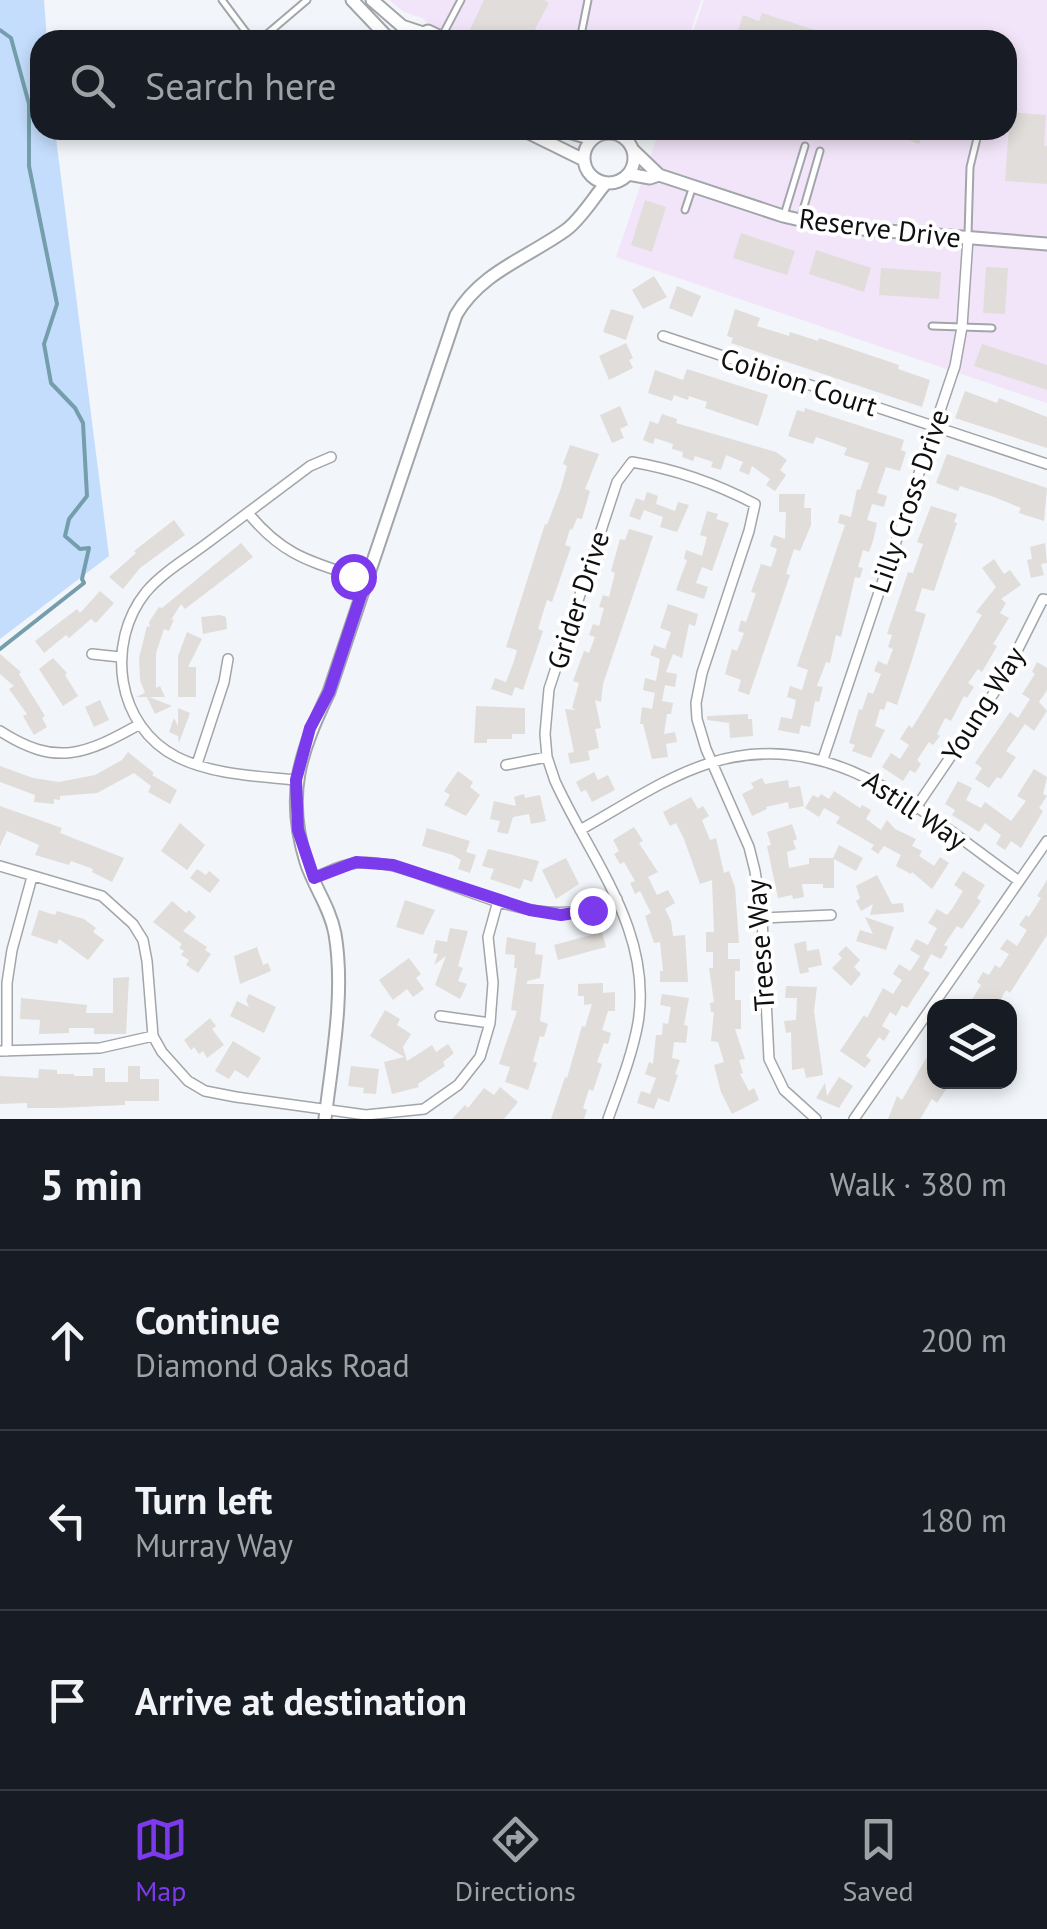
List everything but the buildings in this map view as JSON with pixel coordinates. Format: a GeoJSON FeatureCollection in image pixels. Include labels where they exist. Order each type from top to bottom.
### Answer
{"type":"FeatureCollection","features":[{"type":"Feature","properties":{"kind":"street"},"geometry":{"type":"LineString","coordinates":[[352,0],[380,30]]}},
{"type":"Feature","properties":{"kind":"street"},"geometry":{"type":"LineString","coordinates":[[372,0],[402,26],[414,30]]}},
{"type":"Feature","properties":{"kind":"street"},"geometry":{"type":"LineString","coordinates":[[545,140],[584,160],[592,177],[590,202]]}},
{"type":"Feature","properties":{"kind":"street"},"geometry":{"type":"LineString","coordinates":[[584,160],[592,140]]}},
{"type":"Feature","properties":{"kind":"street"},"geometry":{"type":"LineString","coordinates":[[592,177],[606,183],[628,174],[633,150],[626,140]]}},
{"type":"Feature","properties":{"kind":"street","name":"Reserve Drive"},"geometry":{"type":"LineString","coordinates":[[633,150],[659,175],[800,220],[858,230],[1047,244]]}},
{"type":"Feature","properties":{"kind":"street","name":"Reserve Drive"},"geometry":{"type":"LineString","coordinates":[[628,174],[650,178],[659,175]]}},
{"type":"Feature","properties":{"kind":"street"},"geometry":{"type":"LineString","coordinates":[[326,1113],[338,960],[328,907],[298,830],[296,780],[310,728],[329,692],[451,330],[464,302],[488,278],[572,226],[606,183]]}},
{"type":"Feature","properties":{"kind":"street","name":"Lilly Cross Drive"},"geometry":{"type":"LineString","coordinates":[[822,759],[955,366],[968,238]]}},
{"type":"Feature","properties":{"kind":"street","name":"Coibion Court"},"geometry":{"type":"LineString","coordinates":[[663,336],[1047,464]]}},
{"type":"Feature","properties":{"kind":"street"},"geometry":{"type":"LineString","coordinates":[[296,780],[218,771],[172,755],[140,724],[121,676],[120,657],[130,623],[144,595],[156,582],[310,466],[330,457]]}},
{"type":"Feature","properties":{"kind":"street","name":"Grider Drive"},"geometry":{"type":"LineString","coordinates":[[608,1119],[634,1041],[640,1000],[638,958],[618,899],[564,801],[547,757],[546,712],[549,689],[618,482],[632,462],[733,492],[755,504],[697,690],[697,719],[712,762]]}},
{"type":"Feature","properties":{"kind":"street"},"geometry":{"type":"LineString","coordinates":[[248,513],[288,552],[366,580]]}},
{"type":"Feature","properties":{"kind":"street","name":"Young Way"},"geometry":{"type":"LineString","coordinates":[[916,809],[987,706],[1043,599],[1047,600]]}},
{"type":"Feature","properties":{"kind":"street"},"geometry":{"type":"LineString","coordinates":[[92,654],[120,657]]}},
{"type":"Feature","properties":{"kind":"street"},"geometry":{"type":"LineString","coordinates":[[197,764],[228,658]]}},
{"type":"Feature","properties":{"kind":"street"},"geometry":{"type":"LineString","coordinates":[[0,731],[36,751],[68,753],[98,746],[140,724]]}},
{"type":"Feature","properties":{"kind":"street","name":"Astill Way"},"geometry":{"type":"LineString","coordinates":[[580,830],[712,762],[765,753],[822,759],[868,777],[1019,881]]}},
{"type":"Feature","properties":{"kind":"street"},"geometry":{"type":"LineString","coordinates":[[506,765],[547,757]]}},
{"type":"Feature","properties":{"kind":"street","name":"Treese Way"},"geometry":{"type":"LineString","coordinates":[[712,762],[748,847],[762,918],[769,1059],[784,1090],[816,1119]]}},
{"type":"Feature","properties":{"kind":"street"},"geometry":{"type":"LineString","coordinates":[[854,1119],[1047,841]]}},
{"type":"Feature","properties":{"kind":"street"},"geometry":{"type":"LineString","coordinates":[[314,878],[356,862],[393,865],[498,901],[561,915],[592,910],[618,899]]}},
{"type":"Feature","properties":{"kind":"street"},"geometry":{"type":"LineString","coordinates":[[0,866],[102,896],[133,924],[143,940],[148,962],[153,1036],[188,1081],[205,1090],[326,1113],[426,1114],[458,1085],[480,1057],[490,1023],[493,983],[488,937],[498,901]]}},
{"type":"Feature","properties":{"kind":"street"},"geometry":{"type":"LineString","coordinates":[[32,877],[7,983],[4,1051],[100,1048],[153,1036]]}},
{"type":"Feature","properties":{"kind":"street"},"geometry":{"type":"LineString","coordinates":[[762,918],[831,915]]}},
{"type":"Feature","properties":{"kind":"street"},"geometry":{"type":"LineString","coordinates":[[440,1016],[490,1023]]}},
{"type":"Feature","properties":{"kind":"lane"},"geometry":{"type":"LineString","coordinates":[[222,0],[244,30]]}},
{"type":"Feature","properties":{"kind":"lane"},"geometry":{"type":"LineString","coordinates":[[272,30],[307,0]]}},
{"type":"Feature","properties":{"kind":"lane"},"geometry":{"type":"LineString","coordinates":[[448,30],[461,0]]}},
{"type":"Feature","properties":{"kind":"lane"},"geometry":{"type":"LineString","coordinates":[[582,30],[588,0]]}},
{"type":"Feature","properties":{"kind":"lane"},"geometry":{"type":"LineString","coordinates":[[968,238],[970,168],[977,140]]}},
{"type":"Feature","properties":{"kind":"lane"},"geometry":{"type":"LineString","coordinates":[[784,216],[805,146]]}},
{"type":"Feature","properties":{"kind":"lane"},"geometry":{"type":"LineString","coordinates":[[800,220],[820,151]]}},
{"type":"Feature","properties":{"kind":"lane"},"geometry":{"type":"LineString","coordinates":[[685,210],[693,186]]}},
{"type":"Feature","properties":{"kind":"lane"},"geometry":{"type":"LineString","coordinates":[[932,326],[992,328]]}},
{"type":"Feature","properties":{"kind":"shaded area"},"geometry":{"type":"Polygon","coordinates":[[[0,0],[44,0],[46,30],[30,30],[30,140],[56,140],[109,556],[0,639],[0,0]]]}},
{"type":"Feature","properties":{"kind":"shaded area"},"geometry":{"type":"Polygon","coordinates":[[[389,0],[701,0],[691,30],[436,30],[422,18],[404,12],[389,0]]]}},
{"type":"Feature","properties":{"kind":"shaded area"},"geometry":{"type":"Polygon","coordinates":[[[704,0],[1047,0],[1047,403],[616,257],[656,140],[1017,140],[1017,30],[694,30],[704,0]]]}},
{"type":"Feature","properties":{"kind":"waterway"},"geometry":{"type":"LineString","coordinates":[[0,30],[11,38],[29,104],[29,166],[57,304],[44,344],[51,383],[75,408],[83,423],[87,496],[69,519],[65,536],[80,549],[89,548],[84,583],[0,649]]}},
{"type":"Feature","properties":{"kind":"route"},"geometry":{"type":"LineString","coordinates":[[353,576],[366,580],[358,609],[329,692],[310,728],[296,780],[298,830],[314,878],[356,862],[393,865],[544,914],[592,910]]}}]}
